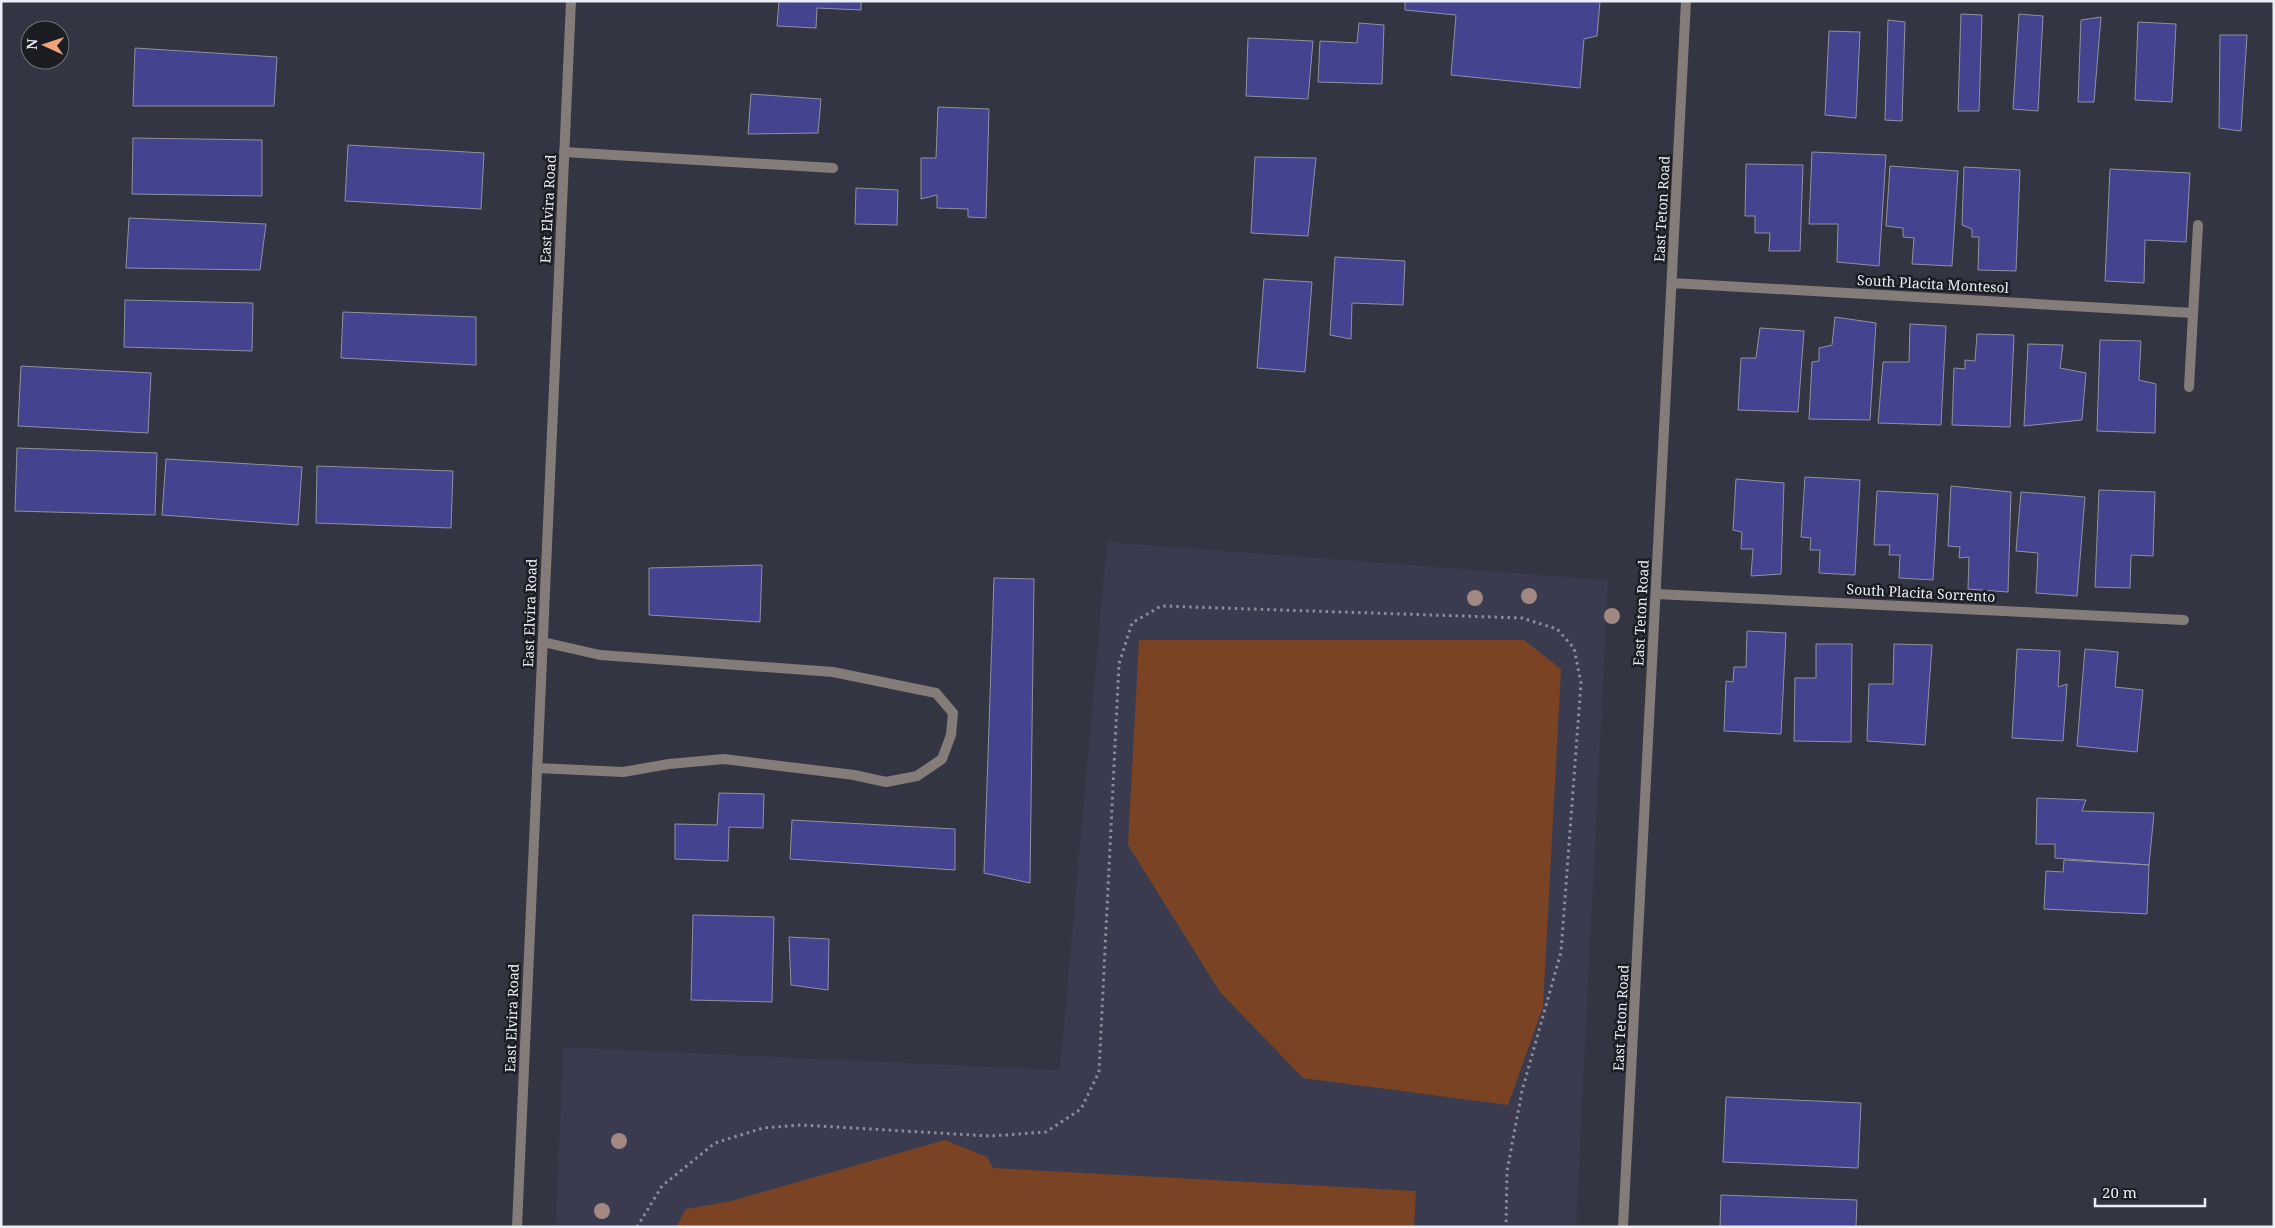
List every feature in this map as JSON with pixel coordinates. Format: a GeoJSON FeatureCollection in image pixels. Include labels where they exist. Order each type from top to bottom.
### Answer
{"type":"FeatureCollection","features":[{"type":"Feature","properties":{"kind":"street","name":"East Elvira Road"},"geometry":{"type":"LineString","coordinates":[[517,1227],[571,1]]}},
{"type":"Feature","properties":{"kind":"street","name":"East Teton Road"},"geometry":{"type":"LineString","coordinates":[[1624,1227],[1686,1]]}},
{"type":"Feature","properties":{"kind":"street"},"geometry":{"type":"LineString","coordinates":[[564,152],[833,168]]}},
{"type":"Feature","properties":{"kind":"street"},"geometry":{"type":"LineString","coordinates":[[2189,388],[2198,225]]}},
{"type":"Feature","properties":{"kind":"street","name":"South Placita Montesol"},"geometry":{"type":"LineString","coordinates":[[1672,283],[2193,313]]}},
{"type":"Feature","properties":{"kind":"street","name":"South Placita Sorrento"},"geometry":{"type":"LineString","coordinates":[[1656,594],[2184,620]]}},
{"type":"Feature","properties":{"kind":"street"},"geometry":{"type":"LineString","coordinates":[[537,768],[623,772],[669,764],[724,759],[854,775],[886,782],[917,776],[942,760],[951,736],[953,713],[936,694],[833,672],[600,655],[543,642]]}},
{"type":"Feature","properties":{"kind":"path"},"geometry":{"type":"LineString","coordinates":[[637,1227],[662,1186],[715,1143],[764,1128],[801,1125],[990,1136],[1046,1132],[1081,1109],[1099,1072],[1118,664],[1132,624],[1161,606],[1522,618],[1557,628],[1574,648],[1581,683],[1561,952],[1522,1091],[1507,1171],[1506,1227]]}},
{"type":"Feature","properties":{"kind":"shaded area"},"geometry":{"type":"Polygon","coordinates":[[[1107,542],[1608,580],[1576,1227],[556,1227],[563,1047],[1060,1070],[1107,542]]]}},
{"type":"Feature","properties":{"kind":"shaded area"},"geometry":{"type":"Polygon","coordinates":[[[1139,640],[1524,640],[1561,669],[1543,1007],[1508,1105],[1303,1078],[1220,992],[1128,845],[1139,640]]]}},
{"type":"Feature","properties":{"kind":"shaded area"},"geometry":{"type":"Polygon","coordinates":[[[945,1140],[987,1157],[993,1168],[1416,1191],[1414,1227],[676,1227],[686,1209],[731,1201],[945,1140]]]}},
{"type":"Feature","properties":{"kind":"building"},"geometry":{"type":"Polygon","coordinates":[[[779,1],[861,1],[861,10],[817,8],[816,28],[777,26],[779,1]]]}},
{"type":"Feature","properties":{"kind":"building"},"geometry":{"type":"Polygon","coordinates":[[[1405,1],[1600,1],[1597,36],[1584,39],[1580,88],[1451,75],[1456,15],[1405,10],[1405,1]]]}},
{"type":"Feature","properties":{"kind":"building"},"geometry":{"type":"Polygon","coordinates":[[[1961,14],[1982,15],[1979,111],[1958,111],[1961,14]]]}},
{"type":"Feature","properties":{"kind":"building"},"geometry":{"type":"Polygon","coordinates":[[[2019,14],[2043,16],[2038,111],[2013,109],[2019,14]]]}},
{"type":"Feature","properties":{"kind":"building"},"geometry":{"type":"Polygon","coordinates":[[[2101,17],[2094,102],[2078,102],[2081,20],[2101,17]]]}},
{"type":"Feature","properties":{"kind":"building"},"geometry":{"type":"Polygon","coordinates":[[[1888,20],[1905,22],[1902,121],[1885,120],[1888,20]]]}},
{"type":"Feature","properties":{"kind":"building"},"geometry":{"type":"Polygon","coordinates":[[[2138,22],[2176,24],[2172,102],[2135,100],[2138,22]]]}},
{"type":"Feature","properties":{"kind":"building"},"geometry":{"type":"Polygon","coordinates":[[[1359,23],[1384,25],[1382,84],[1318,82],[1320,41],[1357,43],[1359,23]]]}},
{"type":"Feature","properties":{"kind":"building"},"geometry":{"type":"Polygon","coordinates":[[[1829,31],[1860,32],[1856,118],[1825,115],[1829,31]]]}},
{"type":"Feature","properties":{"kind":"building"},"geometry":{"type":"Polygon","coordinates":[[[2220,35],[2247,35],[2241,131],[2219,128],[2220,35]]]}},
{"type":"Feature","properties":{"kind":"building"},"geometry":{"type":"Polygon","coordinates":[[[1248,38],[1313,41],[1308,99],[1246,96],[1248,38]]]}},
{"type":"Feature","properties":{"kind":"building"},"geometry":{"type":"Polygon","coordinates":[[[135,48],[277,57],[274,106],[133,106],[135,48]]]}},
{"type":"Feature","properties":{"kind":"building"},"geometry":{"type":"Polygon","coordinates":[[[751,94],[821,99],[818,133],[748,134],[751,94]]]}},
{"type":"Feature","properties":{"kind":"building"},"geometry":{"type":"Polygon","coordinates":[[[938,107],[989,109],[986,218],[968,217],[968,209],[937,208],[937,195],[921,199],[921,158],[936,158],[938,107]]]}},
{"type":"Feature","properties":{"kind":"building"},"geometry":{"type":"Polygon","coordinates":[[[133,138],[262,140],[262,196],[132,194],[133,138]]]}},
{"type":"Feature","properties":{"kind":"building"},"geometry":{"type":"Polygon","coordinates":[[[348,145],[484,153],[481,209],[345,201],[348,145]]]}},
{"type":"Feature","properties":{"kind":"building"},"geometry":{"type":"Polygon","coordinates":[[[1812,152],[1886,155],[1879,266],[1837,262],[1838,224],[1809,224],[1812,152]]]}},
{"type":"Feature","properties":{"kind":"building"},"geometry":{"type":"Polygon","coordinates":[[[1255,157],[1316,158],[1308,236],[1251,233],[1255,157]]]}},
{"type":"Feature","properties":{"kind":"building"},"geometry":{"type":"Polygon","coordinates":[[[1746,164],[1803,165],[1800,251],[1769,251],[1770,233],[1755,233],[1755,216],[1745,216],[1746,164]]]}},
{"type":"Feature","properties":{"kind":"building"},"geometry":{"type":"Polygon","coordinates":[[[1890,166],[1958,171],[1952,266],[1912,264],[1914,238],[1903,237],[1903,228],[1886,226],[1890,166]]]}},
{"type":"Feature","properties":{"kind":"building"},"geometry":{"type":"Polygon","coordinates":[[[1964,167],[2020,170],[2016,271],[1978,270],[1979,237],[1972,237],[1972,229],[1962,225],[1964,167]]]}},
{"type":"Feature","properties":{"kind":"building"},"geometry":{"type":"Polygon","coordinates":[[[2110,169],[2190,173],[2186,242],[2145,240],[2144,283],[2105,281],[2110,169]]]}},
{"type":"Feature","properties":{"kind":"building"},"geometry":{"type":"Polygon","coordinates":[[[856,188],[898,190],[897,225],[855,224],[856,188]]]}},
{"type":"Feature","properties":{"kind":"building"},"geometry":{"type":"Polygon","coordinates":[[[129,218],[266,224],[260,270],[126,268],[129,218]]]}},
{"type":"Feature","properties":{"kind":"building"},"geometry":{"type":"Polygon","coordinates":[[[1335,257],[1405,261],[1403,305],[1352,303],[1351,339],[1330,335],[1335,257]]]}},
{"type":"Feature","properties":{"kind":"building"},"geometry":{"type":"Polygon","coordinates":[[[1264,279],[1312,282],[1305,372],[1257,368],[1264,279]]]}},
{"type":"Feature","properties":{"kind":"building"},"geometry":{"type":"Polygon","coordinates":[[[125,300],[253,303],[252,351],[124,347],[125,300]]]}},
{"type":"Feature","properties":{"kind":"building"},"geometry":{"type":"Polygon","coordinates":[[[343,312],[476,317],[476,365],[341,358],[343,312]]]}},
{"type":"Feature","properties":{"kind":"building"},"geometry":{"type":"Polygon","coordinates":[[[1835,317],[1876,323],[1870,420],[1809,419],[1812,362],[1819,361],[1819,348],[1832,345],[1835,317]]]}},
{"type":"Feature","properties":{"kind":"building"},"geometry":{"type":"Polygon","coordinates":[[[1910,324],[1946,326],[1941,425],[1878,423],[1883,362],[1909,362],[1910,324]]]}},
{"type":"Feature","properties":{"kind":"building"},"geometry":{"type":"Polygon","coordinates":[[[1760,328],[1804,331],[1798,412],[1738,410],[1741,358],[1756,358],[1760,328]]]}},
{"type":"Feature","properties":{"kind":"building"},"geometry":{"type":"Polygon","coordinates":[[[1977,334],[2014,335],[2010,427],[1952,425],[1954,368],[1965,369],[1965,360],[1975,361],[1977,334]]]}},
{"type":"Feature","properties":{"kind":"building"},"geometry":{"type":"Polygon","coordinates":[[[2100,340],[2141,341],[2139,380],[2156,384],[2155,433],[2097,431],[2100,340]]]}},
{"type":"Feature","properties":{"kind":"building"},"geometry":{"type":"Polygon","coordinates":[[[2028,344],[2063,345],[2060,368],[2086,373],[2082,420],[2024,426],[2028,344]]]}},
{"type":"Feature","properties":{"kind":"building"},"geometry":{"type":"Polygon","coordinates":[[[21,366],[151,373],[148,433],[18,426],[21,366]]]}},
{"type":"Feature","properties":{"kind":"building"},"geometry":{"type":"Polygon","coordinates":[[[17,448],[157,453],[155,515],[15,511],[17,448]]]}},
{"type":"Feature","properties":{"kind":"building"},"geometry":{"type":"Polygon","coordinates":[[[166,459],[302,467],[298,525],[162,515],[166,459]]]}},
{"type":"Feature","properties":{"kind":"building"},"geometry":{"type":"Polygon","coordinates":[[[317,466],[453,471],[451,528],[316,523],[317,466]]]}},
{"type":"Feature","properties":{"kind":"building"},"geometry":{"type":"Polygon","coordinates":[[[1805,477],[1860,480],[1855,575],[1819,573],[1820,550],[1810,550],[1811,538],[1801,537],[1805,477]]]}},
{"type":"Feature","properties":{"kind":"building"},"geometry":{"type":"Polygon","coordinates":[[[1736,479],[1784,483],[1781,574],[1751,576],[1753,549],[1741,549],[1742,532],[1733,530],[1736,479]]]}},
{"type":"Feature","properties":{"kind":"building"},"geometry":{"type":"Polygon","coordinates":[[[1951,486],[2011,492],[2008,592],[1968,589],[1969,557],[1959,558],[1960,547],[1948,546],[1951,486]]]}},
{"type":"Feature","properties":{"kind":"building"},"geometry":{"type":"Polygon","coordinates":[[[2099,490],[2155,492],[2153,556],[2131,555],[2130,588],[2095,587],[2099,490]]]}},
{"type":"Feature","properties":{"kind":"building"},"geometry":{"type":"Polygon","coordinates":[[[1877,491],[1938,494],[1933,580],[1899,578],[1900,555],[1889,555],[1890,545],[1874,545],[1877,491]]]}},
{"type":"Feature","properties":{"kind":"building"},"geometry":{"type":"Polygon","coordinates":[[[2021,492],[2085,497],[2077,596],[2036,593],[2038,553],[2016,551],[2021,492]]]}},
{"type":"Feature","properties":{"kind":"building"},"geometry":{"type":"Polygon","coordinates":[[[762,565],[760,622],[649,615],[649,568],[762,565]]]}},
{"type":"Feature","properties":{"kind":"building"},"geometry":{"type":"Polygon","coordinates":[[[994,578],[1034,579],[1030,883],[984,873],[994,578]]]}},
{"type":"Feature","properties":{"kind":"building"},"geometry":{"type":"Polygon","coordinates":[[[1747,631],[1786,633],[1781,734],[1724,731],[1726,681],[1733,682],[1734,667],[1746,667],[1747,631]]]}},
{"type":"Feature","properties":{"kind":"building"},"geometry":{"type":"Polygon","coordinates":[[[1816,644],[1852,644],[1851,742],[1794,741],[1795,678],[1816,678],[1816,644]]]}},
{"type":"Feature","properties":{"kind":"building"},"geometry":{"type":"Polygon","coordinates":[[[1894,644],[1932,645],[1925,745],[1867,741],[1869,684],[1893,684],[1894,644]]]}},
{"type":"Feature","properties":{"kind":"building"},"geometry":{"type":"Polygon","coordinates":[[[2017,649],[2060,651],[2058,687],[2067,684],[2063,741],[2012,738],[2017,649]]]}},
{"type":"Feature","properties":{"kind":"building"},"geometry":{"type":"Polygon","coordinates":[[[2085,649],[2118,652],[2115,687],[2143,690],[2137,752],[2077,746],[2085,649]]]}},
{"type":"Feature","properties":{"kind":"building"},"geometry":{"type":"Polygon","coordinates":[[[719,793],[764,794],[763,828],[729,827],[728,861],[675,859],[675,824],[717,825],[719,793]]]}},
{"type":"Feature","properties":{"kind":"building"},"geometry":{"type":"Polygon","coordinates":[[[2037,798],[2086,800],[2082,811],[2154,813],[2149,865],[2055,858],[2055,844],[2036,844],[2037,798]]]}},
{"type":"Feature","properties":{"kind":"building"},"geometry":{"type":"Polygon","coordinates":[[[792,820],[955,829],[955,870],[790,859],[792,820]]]}},
{"type":"Feature","properties":{"kind":"building"},"geometry":{"type":"Polygon","coordinates":[[[2064,860],[2149,865],[2147,914],[2044,909],[2046,871],[2063,872],[2064,860]]]}},
{"type":"Feature","properties":{"kind":"building"},"geometry":{"type":"Polygon","coordinates":[[[693,915],[774,917],[772,1002],[691,1000],[693,915]]]}},
{"type":"Feature","properties":{"kind":"building"},"geometry":{"type":"Polygon","coordinates":[[[789,937],[829,939],[828,990],[791,985],[789,937]]]}},
{"type":"Feature","properties":{"kind":"building"},"geometry":{"type":"Polygon","coordinates":[[[1726,1097],[1861,1103],[1858,1168],[1723,1162],[1726,1097]]]}},
{"type":"Feature","properties":{"kind":"building"},"geometry":{"type":"Polygon","coordinates":[[[1721,1195],[1857,1200],[1856,1227],[1720,1227],[1721,1195]]]}}]}
